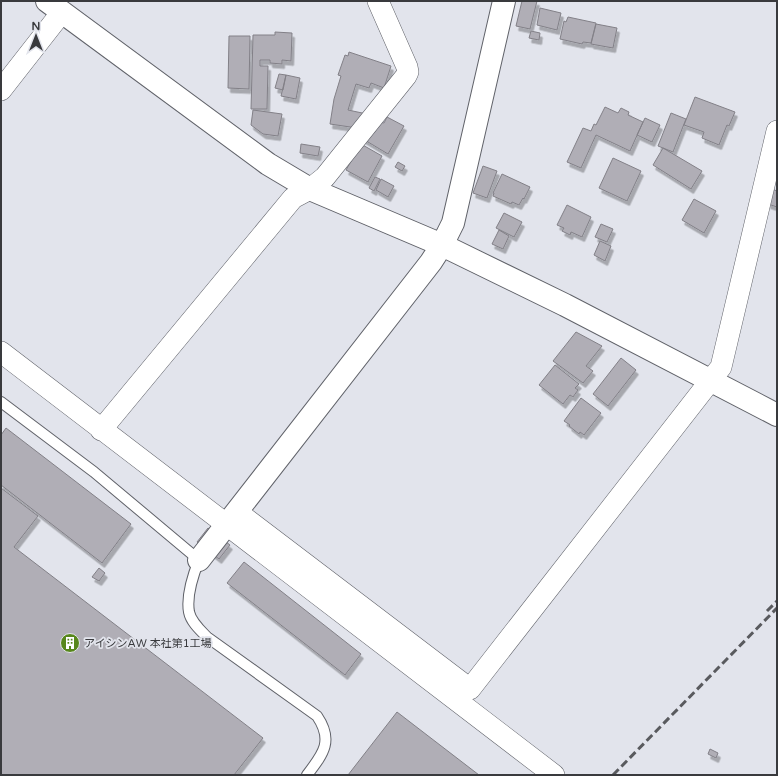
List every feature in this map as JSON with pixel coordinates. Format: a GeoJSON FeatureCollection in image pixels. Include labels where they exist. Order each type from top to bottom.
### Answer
{"type":"FeatureCollection","features":[{"type":"Feature","properties":{"kind":"street"},"geometry":{"type":"LineString","coordinates":[[101,430],[293,198],[310,189],[325,177],[406,76],[408,72],[407,67],[378,1]]}},
{"type":"Feature","properties":{"kind":"street"},"geometry":{"type":"LineString","coordinates":[[199,560],[426,268],[442,245],[452,223],[504,1]]}},
{"type":"Feature","properties":{"kind":"street"},"geometry":{"type":"LineString","coordinates":[[1,90],[55,7],[268,164],[310,189],[442,245],[565,305],[777,415]]}},
{"type":"Feature","properties":{"kind":"street"},"geometry":{"type":"LineString","coordinates":[[1,352],[101,430],[232,519],[470,689],[712,381],[721,367],[777,131]]}},
{"type":"Feature","properties":{"kind":"street"},"geometry":{"type":"LineString","coordinates":[[232,519],[554,775]]}},
{"type":"Feature","properties":{"kind":"lane"},"geometry":{"type":"LineString","coordinates":[[1,402],[94,472],[199,560],[194,572],[189,596],[189,613],[197,626],[207,637],[317,716],[324,726],[326,738],[323,752],[307,775]]}},
{"type":"Feature","properties":{"kind":"building"},"geometry":{"type":"Polygon","coordinates":[[[522,1],[537,1],[530,29],[516,26],[522,1]]]}},
{"type":"Feature","properties":{"kind":"building"},"geometry":{"type":"Polygon","coordinates":[[[540,8],[561,13],[557,30],[537,25],[540,8]]]}},
{"type":"Feature","properties":{"kind":"building"},"geometry":{"type":"Polygon","coordinates":[[[568,17],[596,23],[591,43],[583,42],[582,44],[560,39],[564,21],[566,22],[568,17]]]}},
{"type":"Feature","properties":{"kind":"building"},"geometry":{"type":"Polygon","coordinates":[[[596,24],[617,28],[613,48],[591,44],[596,24]]]}},
{"type":"Feature","properties":{"kind":"building"},"geometry":{"type":"Polygon","coordinates":[[[531,31],[540,33],[539,40],[529,38],[531,31]]]}},
{"type":"Feature","properties":{"kind":"building"},"geometry":{"type":"Polygon","coordinates":[[[275,32],[292,33],[291,61],[282,60],[282,64],[270,63],[270,60],[260,60],[260,66],[268,66],[267,109],[251,109],[253,35],[275,35],[275,32]]]}},
{"type":"Feature","properties":{"kind":"building"},"geometry":{"type":"Polygon","coordinates":[[[229,36],[250,36],[249,89],[228,88],[229,36]]]}},
{"type":"Feature","properties":{"kind":"building"},"geometry":{"type":"Polygon","coordinates":[[[349,52],[391,66],[384,88],[371,83],[369,88],[356,84],[348,110],[367,114],[357,128],[330,124],[334,99],[341,76],[338,75],[345,55],[348,56],[349,52]]]}},
{"type":"Feature","properties":{"kind":"building"},"geometry":{"type":"Polygon","coordinates":[[[279,74],[286,75],[283,90],[275,88],[279,74]]]}},
{"type":"Feature","properties":{"kind":"building"},"geometry":{"type":"Polygon","coordinates":[[[286,75],[300,78],[296,99],[281,96],[286,75]]]}},
{"type":"Feature","properties":{"kind":"building"},"geometry":{"type":"Polygon","coordinates":[[[695,97],[735,112],[729,126],[727,125],[719,145],[702,138],[704,132],[684,125],[695,97]]]}},
{"type":"Feature","properties":{"kind":"building"},"geometry":{"type":"Polygon","coordinates":[[[605,107],[618,113],[621,108],[629,112],[628,115],[643,122],[630,151],[596,135],[581,168],[567,162],[583,128],[591,131],[594,124],[596,125],[605,107]]]}},
{"type":"Feature","properties":{"kind":"building"},"geometry":{"type":"Polygon","coordinates":[[[253,110],[282,114],[278,136],[263,134],[251,125],[253,110]]]}},
{"type":"Feature","properties":{"kind":"building"},"geometry":{"type":"Polygon","coordinates":[[[671,113],[686,119],[673,152],[658,146],[671,113]]]}},
{"type":"Feature","properties":{"kind":"building"},"geometry":{"type":"Polygon","coordinates":[[[387,117],[404,126],[388,154],[363,139],[368,130],[374,133],[380,122],[384,123],[387,117]]]}},
{"type":"Feature","properties":{"kind":"building"},"geometry":{"type":"Polygon","coordinates":[[[645,118],[660,125],[652,142],[637,135],[645,118]]]}},
{"type":"Feature","properties":{"kind":"building"},"geometry":{"type":"Polygon","coordinates":[[[301,144],[320,147],[318,156],[300,153],[301,144]]]}},
{"type":"Feature","properties":{"kind":"building"},"geometry":{"type":"Polygon","coordinates":[[[361,144],[382,156],[368,182],[346,170],[361,144]]]}},
{"type":"Feature","properties":{"kind":"building"},"geometry":{"type":"Polygon","coordinates":[[[663,148],[702,171],[691,189],[653,165],[663,148]]]}},
{"type":"Feature","properties":{"kind":"building"},"geometry":{"type":"Polygon","coordinates":[[[613,158],[641,171],[627,201],[599,188],[613,158]]]}},
{"type":"Feature","properties":{"kind":"building"},"geometry":{"type":"Polygon","coordinates":[[[398,162],[405,166],[402,171],[395,167],[398,162]]]}},
{"type":"Feature","properties":{"kind":"building"},"geometry":{"type":"Polygon","coordinates":[[[483,166],[497,171],[487,198],[473,193],[483,166]]]}},
{"type":"Feature","properties":{"kind":"building"},"geometry":{"type":"Polygon","coordinates":[[[502,174],[530,187],[519,205],[512,202],[511,204],[493,196],[502,174]]]}},
{"type":"Feature","properties":{"kind":"building"},"geometry":{"type":"Polygon","coordinates":[[[375,177],[380,179],[374,191],[369,188],[375,177]]]}},
{"type":"Feature","properties":{"kind":"building"},"geometry":{"type":"Polygon","coordinates":[[[381,179],[394,186],[388,197],[376,190],[381,179]]]}},
{"type":"Feature","properties":{"kind":"building"},"geometry":{"type":"Polygon","coordinates":[[[772,189],[777,191],[777,207],[768,204],[772,189]]]}},
{"type":"Feature","properties":{"kind":"building"},"geometry":{"type":"Polygon","coordinates":[[[694,199],[716,211],[704,233],[682,220],[694,199]]]}},
{"type":"Feature","properties":{"kind":"building"},"geometry":{"type":"Polygon","coordinates":[[[567,205],[591,217],[582,237],[571,232],[570,235],[562,231],[564,228],[557,225],[567,205]]]}},
{"type":"Feature","properties":{"kind":"building"},"geometry":{"type":"Polygon","coordinates":[[[504,213],[522,222],[514,237],[496,228],[504,213]]]}},
{"type":"Feature","properties":{"kind":"building"},"geometry":{"type":"Polygon","coordinates":[[[601,224],[613,229],[607,242],[595,237],[601,224]]]}},
{"type":"Feature","properties":{"kind":"building"},"geometry":{"type":"Polygon","coordinates":[[[499,230],[509,236],[503,249],[492,244],[499,230]]]}},
{"type":"Feature","properties":{"kind":"building"},"geometry":{"type":"Polygon","coordinates":[[[600,241],[611,246],[605,261],[594,255],[600,241]]]}},
{"type":"Feature","properties":{"kind":"building"},"geometry":{"type":"Polygon","coordinates":[[[576,332],[602,346],[586,366],[593,371],[583,383],[553,361],[576,332]]]}},
{"type":"Feature","properties":{"kind":"building"},"geometry":{"type":"Polygon","coordinates":[[[621,358],[636,370],[608,406],[593,394],[621,358]]]}},
{"type":"Feature","properties":{"kind":"building"},"geometry":{"type":"Polygon","coordinates":[[[555,365],[579,384],[575,388],[578,390],[573,397],[570,395],[563,404],[539,385],[555,365]]]}},
{"type":"Feature","properties":{"kind":"building"},"geometry":{"type":"Polygon","coordinates":[[[581,398],[601,413],[584,435],[580,432],[579,434],[564,421],[581,398]]]}},
{"type":"Feature","properties":{"kind":"building"},"geometry":{"type":"Polygon","coordinates":[[[6,428],[131,524],[102,563],[1,485],[1,435],[6,428]]]}},
{"type":"Feature","properties":{"kind":"building","name":"アイシンAW 本社第1工場"},"geometry":{"type":"Polygon","coordinates":[[[1,488],[38,516],[14,547],[263,738],[234,775],[1,775],[1,488]]]}},
{"type":"Feature","properties":{"kind":"building"},"geometry":{"type":"Polygon","coordinates":[[[208,528],[230,545],[219,559],[197,542],[208,528]]]}},
{"type":"Feature","properties":{"kind":"building"},"geometry":{"type":"Polygon","coordinates":[[[244,562],[361,654],[345,675],[227,583],[244,562]]]}},
{"type":"Feature","properties":{"kind":"building"},"geometry":{"type":"Polygon","coordinates":[[[99,568],[105,573],[99,581],[92,577],[99,568]]]}},
{"type":"Feature","properties":{"kind":"building"},"geometry":{"type":"Polygon","coordinates":[[[397,712],[479,775],[348,775],[397,712]]]}},
{"type":"Feature","properties":{"kind":"building"},"geometry":{"type":"Polygon","coordinates":[[[710,749],[718,753],[716,758],[708,754],[710,749]]]}},
{"type":"Feature","properties":{"kind":"railway"},"geometry":{"type":"LineString","coordinates":[[767,611],[777,601]]}},
{"type":"Feature","properties":{"kind":"railway"},"geometry":{"type":"LineString","coordinates":[[613,775],[777,608]]}},
{"type":"Feature","properties":{"kind":"place","name":"アイシンAW 本社第1工場"},"geometry":{"type":"Point","coordinates":[70,643]}}]}
